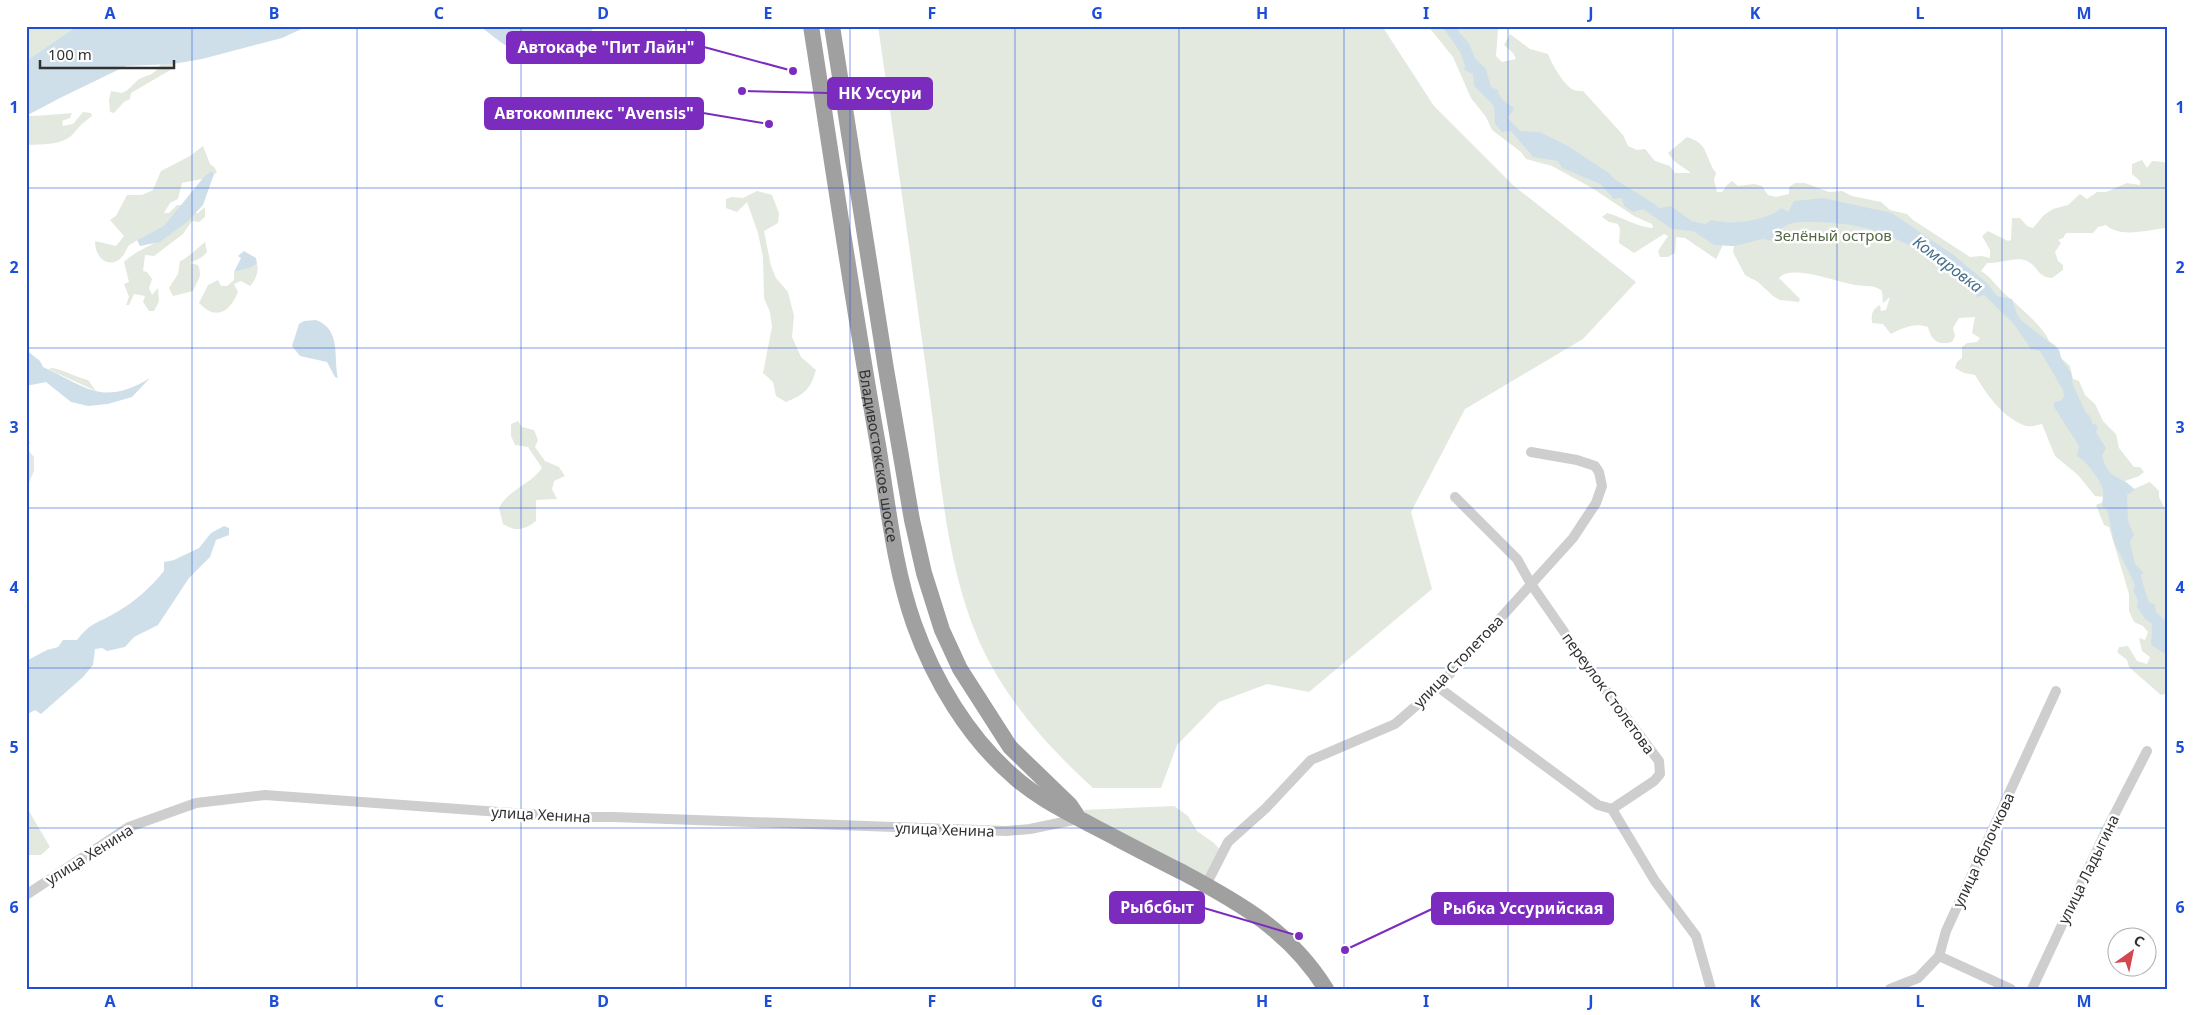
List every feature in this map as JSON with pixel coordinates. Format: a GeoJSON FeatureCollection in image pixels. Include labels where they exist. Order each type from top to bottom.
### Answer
{"type":"FeatureCollection","features":[{"type":"Feature","properties":{"kind":"highway","name":"Владивостокское шоссе"},"geometry":{"type":"LineString","coordinates":[[811,26],[869,397],[899,573],[914,625],[954,707],[981,743],[1013,777],[1055,806],[1239,903],[1275,928],[1312,967],[1326,989]]}},
{"type":"Feature","properties":{"kind":"highway","name":"Владивостокское шоссе"},"geometry":{"type":"LineString","coordinates":[[832,26],[886,369],[916,539],[924,573],[942,630],[960,669],[1010,747],[1070,805],[1079,818]]}},
{"type":"Feature","properties":{"kind":"highway"},"geometry":{"type":"LineString","coordinates":[[895,544],[901,549],[908,550],[913,546],[916,539]]}},
{"type":"Feature","properties":{"kind":"street","name":"улица Столетова"},"geometry":{"type":"LineString","coordinates":[[1206,885],[1228,842],[1266,808],[1311,760],[1395,724],[1438,687],[1582,526],[1596,503],[1602,486],[1599,472],[1595,466],[1577,460],[1531,452]]}},
{"type":"Feature","properties":{"kind":"street","name":"переулок Столетова"},"geometry":{"type":"LineString","coordinates":[[1455,497],[1517,559],[1531,584],[1588,668],[1659,761],[1660,774],[1654,782],[1612,809]]}},
{"type":"Feature","properties":{"kind":"street"},"geometry":{"type":"LineString","coordinates":[[1438,687],[1579,792],[1598,804],[1612,809],[1656,881],[1696,936],[1711,989]]}},
{"type":"Feature","properties":{"kind":"street","name":"улица Яблочкова"},"geometry":{"type":"LineString","coordinates":[[1890,989],[1918,978],[1939,956],[1946,931],[2056,690]]}},
{"type":"Feature","properties":{"kind":"street","name":"улица Ладыгина"},"geometry":{"type":"LineString","coordinates":[[2032,989],[2104,833],[2147,751]]}},
{"type":"Feature","properties":{"kind":"street","name":"улица Хенина"},"geometry":{"type":"LineString","coordinates":[[26,895],[130,827],[196,803],[265,795],[569,817],[1006,831],[1030,829],[1079,818]]}},
{"type":"Feature","properties":{"kind":"street"},"geometry":{"type":"LineString","coordinates":[[1939,956],[2011,989]]}},
{"type":"Feature","properties":{"kind":"green space"},"geometry":{"type":"Polygon","coordinates":[[[26,26],[77,26],[26,61],[26,26]]]}},
{"type":"Feature","properties":{"kind":"green space"},"geometry":{"type":"Polygon","coordinates":[[[878,26],[1382,26],[1434,106],[1514,186],[1636,282],[1583,339],[1465,409],[1411,512],[1432,589],[1309,692],[1267,684],[1219,702],[1177,745],[1161,788],[1093,788],[1059,755],[1014,702],[989,662],[968,612],[959,582],[946,521],[878,26]]]}},
{"type":"Feature","properties":{"kind":"green space","name":"Зелёный остров"},"geometry":{"type":"Polygon","coordinates":[[[1428,26],[1502,26],[1498,30],[1496,56],[1502,62],[1516,59],[1513,53],[1504,45],[1510,34],[1530,49],[1548,54],[1563,80],[1570,88],[1583,91],[1623,135],[1628,146],[1637,150],[1645,149],[1655,161],[1670,166],[1675,173],[1691,173],[1674,161],[1668,153],[1687,137],[1700,143],[1716,173],[1714,180],[1717,192],[1722,192],[1732,181],[1738,186],[1754,184],[1762,186],[1768,195],[1776,197],[1789,194],[1789,187],[1795,183],[1805,183],[1829,192],[1842,191],[1852,196],[1881,202],[1890,210],[1907,214],[1913,220],[1970,257],[1982,256],[1990,258],[1990,250],[1982,236],[1988,231],[2008,241],[2011,240],[2012,218],[2020,218],[2027,226],[2033,228],[2044,215],[2053,209],[2068,205],[2080,194],[2087,199],[2097,192],[2106,192],[2127,183],[2140,185],[2140,181],[2132,174],[2132,164],[2142,160],[2147,168],[2152,161],[2164,162],[2167,167],[2166,177],[2168,179],[2168,228],[2119,232],[2106,225],[2098,227],[2093,233],[2066,233],[2063,238],[2058,240],[2061,243],[2055,252],[2058,261],[2063,265],[2063,270],[2052,278],[2043,276],[2031,263],[2023,260],[1987,263],[1981,271],[2030,317],[2049,341],[2055,345],[2059,350],[2061,358],[2070,366],[2073,379],[2079,381],[2085,395],[2095,404],[2103,421],[2116,434],[2119,448],[2134,467],[2140,467],[2144,472],[2125,481],[2104,497],[2095,496],[2078,475],[2055,456],[2042,424],[2026,426],[2010,417],[1990,398],[1975,375],[1964,373],[1955,368],[1957,362],[1962,358],[1962,347],[1967,343],[1977,342],[1980,338],[1972,333],[1975,317],[1959,318],[1953,328],[1955,336],[1952,342],[1943,343],[1936,341],[1933,339],[1928,327],[1918,325],[1909,326],[1891,334],[1883,324],[1872,323],[1874,310],[1880,305],[1881,311],[1886,310],[1890,297],[1883,303],[1882,291],[1876,287],[1848,284],[1816,275],[1794,272],[1779,278],[1800,299],[1799,302],[1780,300],[1758,282],[1745,275],[1733,251],[1734,246],[1723,245],[1716,259],[1685,238],[1676,237],[1675,253],[1668,257],[1660,257],[1658,251],[1668,236],[1664,234],[1634,253],[1619,243],[1620,229],[1618,224],[1609,222],[1602,217],[1607,213],[1641,226],[1653,228],[1652,224],[1634,216],[1592,188],[1552,166],[1526,159],[1521,152],[1492,130],[1486,117],[1471,98],[1453,57],[1428,26]]]}},
{"type":"Feature","properties":{"kind":"green space"},"geometry":{"type":"Polygon","coordinates":[[[161,64],[173,64],[172,69],[131,93],[130,99],[124,102],[114,113],[110,112],[109,100],[111,91],[124,92],[141,78],[155,72],[161,64]]]}},
{"type":"Feature","properties":{"kind":"green space"},"geometry":{"type":"Polygon","coordinates":[[[83,112],[91,113],[92,116],[67,139],[50,144],[26,145],[26,116],[72,113],[70,118],[62,121],[63,126],[73,124],[83,112]]]}},
{"type":"Feature","properties":{"kind":"green space"},"geometry":{"type":"Polygon","coordinates":[[[203,146],[210,164],[217,172],[211,177],[182,183],[178,199],[170,203],[164,213],[169,213],[177,205],[190,205],[192,212],[198,213],[205,207],[205,217],[199,222],[192,221],[183,234],[154,256],[145,255],[143,271],[147,272],[152,279],[149,288],[152,295],[158,288],[159,301],[154,311],[149,311],[143,302],[145,296],[134,294],[129,305],[126,305],[129,297],[124,284],[129,282],[124,262],[138,252],[165,238],[144,236],[128,246],[119,260],[114,262],[103,260],[99,256],[95,241],[116,246],[124,236],[110,220],[116,216],[127,195],[142,195],[153,190],[161,171],[190,156],[203,146]]]}},
{"type":"Feature","properties":{"kind":"green space"},"geometry":{"type":"Polygon","coordinates":[[[757,191],[772,195],[779,213],[778,223],[764,231],[771,266],[776,278],[788,292],[794,316],[792,337],[801,357],[816,370],[809,387],[798,396],[786,402],[776,396],[773,382],[763,373],[772,327],[770,312],[764,298],[763,257],[758,233],[747,202],[737,212],[726,208],[726,199],[732,197],[743,198],[757,191]]]}},
{"type":"Feature","properties":{"kind":"green space"},"geometry":{"type":"Polygon","coordinates":[[[205,242],[207,252],[190,263],[198,265],[200,273],[193,291],[173,296],[169,288],[178,274],[180,261],[205,242]]]}},
{"type":"Feature","properties":{"kind":"green space"},"geometry":{"type":"Polygon","coordinates":[[[257,264],[258,270],[250,286],[241,281],[234,284],[238,292],[227,309],[217,313],[211,312],[199,303],[208,285],[218,280],[221,286],[227,286],[234,280],[234,272],[257,264]]]}},
{"type":"Feature","properties":{"kind":"green space"},"geometry":{"type":"Polygon","coordinates":[[[53,368],[88,380],[96,391],[48,369],[53,368]]]}},
{"type":"Feature","properties":{"kind":"green space"},"geometry":{"type":"Polygon","coordinates":[[[518,421],[522,427],[534,430],[538,440],[535,447],[545,461],[559,467],[565,476],[554,481],[552,489],[557,499],[536,500],[536,521],[524,528],[516,529],[503,524],[499,508],[508,496],[532,479],[542,468],[528,447],[515,445],[511,436],[511,424],[518,421]]]}},
{"type":"Feature","properties":{"kind":"green space"},"geometry":{"type":"Polygon","coordinates":[[[26,436],[30,443],[26,448],[26,436]]]}},
{"type":"Feature","properties":{"kind":"green space"},"geometry":{"type":"Polygon","coordinates":[[[26,448],[34,457],[34,471],[26,489],[26,448]]]}},
{"type":"Feature","properties":{"kind":"green space"},"geometry":{"type":"Polygon","coordinates":[[[2150,482],[2159,491],[2159,497],[2168,514],[2168,693],[2161,695],[2129,667],[2127,660],[2117,652],[2119,647],[2128,646],[2137,661],[2147,664],[2150,657],[2142,651],[2139,638],[2145,640],[2148,632],[2143,626],[2134,622],[2129,611],[2129,594],[2109,527],[2104,525],[2096,505],[2150,482]]]}},
{"type":"Feature","properties":{"kind":"green space"},"geometry":{"type":"Polygon","coordinates":[[[26,806],[50,847],[41,855],[26,855],[26,806]]]}},
{"type":"Feature","properties":{"kind":"green space"},"geometry":{"type":"Polygon","coordinates":[[[1174,806],[1188,816],[1197,831],[1214,843],[1220,850],[1206,876],[1087,816],[1083,810],[1174,806]]]}},
{"type":"Feature","properties":{"kind":"water"},"geometry":{"type":"Polygon","coordinates":[[[77,26],[308,26],[282,38],[202,59],[173,64],[126,66],[26,116],[26,61],[77,26]]]}},
{"type":"Feature","properties":{"kind":"water"},"geometry":{"type":"Polygon","coordinates":[[[480,26],[596,26],[582,40],[575,44],[544,55],[533,56],[517,52],[480,26]]]}},
{"type":"Feature","properties":{"kind":"water","name":"Комаровка"},"geometry":{"type":"Polygon","coordinates":[[[1442,26],[1458,26],[1459,32],[1469,43],[1475,58],[1486,69],[1491,87],[1498,90],[1501,98],[1514,108],[1507,117],[1520,131],[1540,132],[1568,146],[1659,208],[1671,206],[1692,221],[1705,224],[1712,220],[1727,222],[1750,221],[1773,214],[1782,208],[1788,212],[1794,201],[1823,198],[1892,213],[1955,256],[1987,283],[1997,296],[2012,299],[2021,320],[2059,350],[2061,358],[2071,373],[2073,385],[2086,413],[2090,416],[2092,423],[2098,426],[2096,432],[2106,448],[2102,456],[2105,465],[2112,474],[2125,481],[2135,490],[2127,495],[2128,521],[2134,535],[2130,542],[2135,564],[2144,573],[2141,575],[2149,602],[2155,605],[2156,612],[2168,623],[2168,656],[2151,645],[2152,624],[2145,619],[2137,607],[2138,601],[2133,590],[2135,585],[2114,542],[2107,509],[2102,506],[2102,487],[2091,469],[2077,456],[2079,446],[2054,407],[2054,402],[2060,401],[2064,397],[2063,390],[2040,351],[2031,349],[2013,323],[1984,295],[1977,297],[1959,278],[1898,240],[1851,225],[1799,222],[1787,225],[1780,230],[1786,232],[1799,231],[1790,240],[1782,243],[1763,239],[1734,246],[1714,245],[1693,231],[1672,229],[1643,209],[1633,212],[1624,206],[1622,198],[1614,199],[1600,184],[1562,168],[1558,161],[1533,157],[1511,131],[1502,132],[1495,124],[1494,106],[1474,86],[1473,74],[1464,70],[1465,65],[1460,52],[1442,26]]]}},
{"type":"Feature","properties":{"kind":"water"},"geometry":{"type":"Polygon","coordinates":[[[211,171],[214,174],[203,205],[187,222],[160,242],[140,246],[137,240],[164,226],[203,178],[211,171]]]}},
{"type":"Feature","properties":{"kind":"water"},"geometry":{"type":"Polygon","coordinates":[[[244,251],[256,258],[257,264],[234,272],[241,258],[238,256],[244,251]]]}},
{"type":"Feature","properties":{"kind":"water"},"geometry":{"type":"Polygon","coordinates":[[[316,320],[330,330],[333,337],[338,378],[335,377],[327,362],[300,356],[292,346],[299,324],[304,321],[316,320]]]}},
{"type":"Feature","properties":{"kind":"water"},"geometry":{"type":"Polygon","coordinates":[[[26,350],[40,361],[43,367],[95,391],[107,393],[119,391],[133,387],[150,378],[132,397],[108,404],[88,406],[71,402],[46,382],[26,386],[26,350]]]}},
{"type":"Feature","properties":{"kind":"water"},"geometry":{"type":"Polygon","coordinates":[[[224,526],[229,528],[229,535],[216,540],[210,557],[189,578],[158,625],[134,637],[125,647],[107,651],[102,648],[95,649],[93,665],[83,677],[41,714],[35,710],[26,715],[26,661],[47,650],[58,647],[63,640],[77,640],[91,626],[122,609],[142,594],[164,571],[164,562],[174,560],[199,548],[211,533],[224,526]]]}},
{"type":"Feature","properties":{"kind":"place","name":"Автокафе \"Пит Лайн\""},"geometry":{"type":"Point","coordinates":[793,71]}},
{"type":"Feature","properties":{"kind":"place","name":"НК Уссури"},"geometry":{"type":"Point","coordinates":[742,91]}},
{"type":"Feature","properties":{"kind":"place","name":"Автокомплекс \"Avensis\""},"geometry":{"type":"Point","coordinates":[769,124]}},
{"type":"Feature","properties":{"kind":"place","name":"Рыбсбыт"},"geometry":{"type":"Point","coordinates":[1299,936]}},
{"type":"Feature","properties":{"kind":"place","name":"Рыбка Уссурийская"},"geometry":{"type":"Point","coordinates":[1345,950]}}]}
